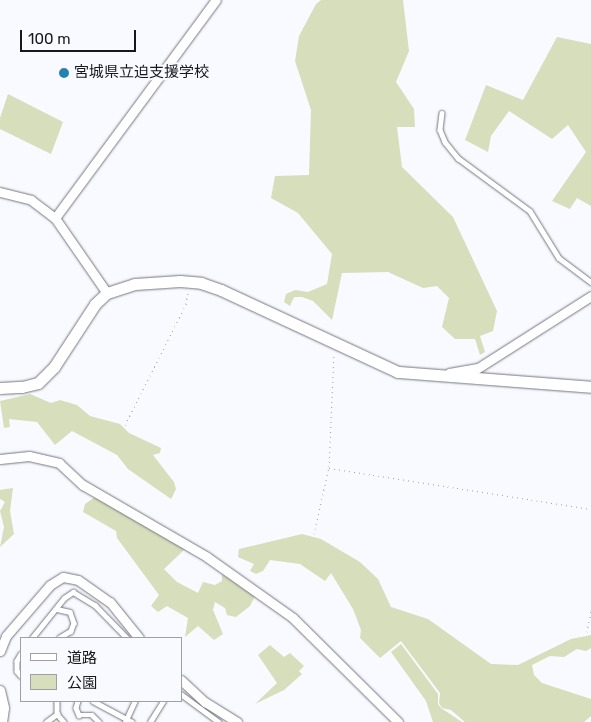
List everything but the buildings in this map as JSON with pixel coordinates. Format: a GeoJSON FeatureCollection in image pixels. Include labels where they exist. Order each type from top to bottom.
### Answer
{"type":"FeatureCollection","features":[{"type":"Feature","properties":{"kind":"street"},"geometry":{"type":"LineString","coordinates":[[55,218],[216,0]]}},
{"type":"Feature","properties":{"kind":"street"},"geometry":{"type":"LineString","coordinates":[[0,192],[32,200],[55,218],[107,292]]}},
{"type":"Feature","properties":{"kind":"street"},"geometry":{"type":"LineString","coordinates":[[0,388],[22,388],[38,383],[54,367],[95,304],[107,292],[135,284],[188,282],[221,290],[398,372],[591,387]]}},
{"type":"Feature","properties":{"kind":"street"},"geometry":{"type":"LineString","coordinates":[[421,375],[478,368],[591,296]]}},
{"type":"Feature","properties":{"kind":"street"},"geometry":{"type":"LineString","coordinates":[[0,459],[29,456],[59,464],[83,485],[207,557],[293,618],[398,722]]}},
{"type":"Feature","properties":{"kind":"street"},"geometry":{"type":"LineString","coordinates":[[0,651],[12,629],[50,585],[63,577],[78,580],[110,602],[138,637]]}},
{"type":"Feature","properties":{"kind":"street"},"geometry":{"type":"LineString","coordinates":[[182,681],[205,702],[237,722]]}},
{"type":"Feature","properties":{"kind":"street"},"geometry":{"type":"LineString","coordinates":[[0,690],[4,708],[2,722]]}},
{"type":"Feature","properties":{"kind":"lane"},"geometry":{"type":"LineString","coordinates":[[442,113],[440,130],[445,142],[458,158],[530,211],[559,258],[591,282]]}},
{"type":"Feature","properties":{"kind":"lane"},"geometry":{"type":"LineString","coordinates":[[33,637],[73,592],[82,596],[104,613],[127,637]]}},
{"type":"Feature","properties":{"kind":"lane"},"geometry":{"type":"LineString","coordinates":[[57,609],[70,612],[74,623],[71,631],[62,637]]}},
{"type":"Feature","properties":{"kind":"lane"},"geometry":{"type":"LineString","coordinates":[[20,656],[17,661],[17,671],[20,675]]}},
{"type":"Feature","properties":{"kind":"lane"},"geometry":{"type":"LineString","coordinates":[[182,695],[216,721]]}},
{"type":"Feature","properties":{"kind":"lane"},"geometry":{"type":"LineString","coordinates":[[58,702],[57,714],[64,722]]}},
{"type":"Feature","properties":{"kind":"lane"},"geometry":{"type":"LineString","coordinates":[[78,702],[76,708],[79,715],[92,715],[99,722]]}},
{"type":"Feature","properties":{"kind":"lane"},"geometry":{"type":"LineString","coordinates":[[95,702],[126,721],[132,722]]}},
{"type":"Feature","properties":{"kind":"lane"},"geometry":{"type":"LineString","coordinates":[[126,721],[135,702]]}},
{"type":"Feature","properties":{"kind":"lane"},"geometry":{"type":"LineString","coordinates":[[150,722],[162,702]]}},
{"type":"Feature","properties":{"kind":"lane"},"geometry":{"type":"LineString","coordinates":[[46,722],[57,714]]}},
{"type":"Feature","properties":{"kind":"path"},"geometry":{"type":"LineString","coordinates":[[125,425],[186,304],[188,282]]}},
{"type":"Feature","properties":{"kind":"path"},"geometry":{"type":"LineString","coordinates":[[314,534],[329,468],[334,343]]}},
{"type":"Feature","properties":{"kind":"path"},"geometry":{"type":"LineString","coordinates":[[329,468],[591,509]]}},
{"type":"Feature","properties":{"kind":"path"},"geometry":{"type":"LineString","coordinates":[[587,632],[591,611]]}},
{"type":"Feature","properties":{"kind":"green space"},"geometry":{"type":"Polygon","coordinates":[[[321,0],[403,0],[409,51],[396,82],[414,109],[415,127],[397,127],[402,167],[453,217],[497,311],[493,331],[480,336],[485,352],[480,355],[475,339],[455,339],[442,327],[449,298],[437,286],[423,288],[388,272],[342,273],[332,320],[313,301],[302,297],[294,297],[290,306],[284,302],[286,294],[295,290],[308,292],[327,284],[332,254],[298,213],[271,198],[275,176],[309,175],[311,110],[295,61],[299,36],[316,4],[321,0]]]}},
{"type":"Feature","properties":{"kind":"green space"},"geometry":{"type":"Polygon","coordinates":[[[557,37],[591,44],[591,206],[577,198],[570,209],[552,201],[586,152],[568,125],[552,139],[509,111],[491,136],[488,152],[465,140],[486,85],[523,100],[557,37]]]}},
{"type":"Feature","properties":{"kind":"green space"},"geometry":{"type":"Polygon","coordinates":[[[8,94],[63,122],[51,154],[0,129],[0,118],[8,94]]]}},
{"type":"Feature","properties":{"kind":"green space"},"geometry":{"type":"Polygon","coordinates":[[[30,394],[51,403],[60,400],[77,405],[90,416],[120,424],[129,433],[161,448],[160,453],[153,455],[174,482],[176,489],[171,499],[128,469],[117,455],[72,431],[55,445],[37,422],[9,419],[10,427],[4,428],[0,401],[30,394]]]}},
{"type":"Feature","properties":{"kind":"green space"},"geometry":{"type":"Polygon","coordinates":[[[13,488],[10,511],[14,534],[0,547],[4,527],[0,511],[5,502],[0,499],[0,490],[13,488]]]}},
{"type":"Feature","properties":{"kind":"green space"},"geometry":{"type":"Polygon","coordinates":[[[95,497],[185,549],[164,569],[177,582],[198,593],[203,582],[215,585],[222,581],[222,574],[255,596],[250,606],[236,617],[227,615],[225,608],[215,602],[213,610],[223,634],[214,640],[198,626],[185,637],[188,618],[167,606],[158,612],[151,606],[159,595],[117,538],[116,531],[83,512],[85,504],[95,497]]]}},
{"type":"Feature","properties":{"kind":"green space"},"geometry":{"type":"Polygon","coordinates":[[[302,534],[321,539],[360,562],[378,579],[391,607],[428,619],[491,664],[518,665],[571,639],[591,635],[591,648],[586,651],[577,649],[564,657],[550,656],[532,665],[534,675],[542,683],[591,699],[591,716],[584,722],[465,722],[451,710],[442,708],[439,703],[440,693],[401,641],[380,658],[360,638],[361,630],[353,609],[331,573],[325,581],[300,564],[270,560],[263,571],[256,574],[250,571],[254,564],[238,557],[239,549],[302,534]]]}},
{"type":"Feature","properties":{"kind":"green space"},"geometry":{"type":"Polygon","coordinates":[[[401,644],[438,694],[438,704],[441,708],[462,722],[433,722],[426,701],[391,652],[401,644]]]}},
{"type":"Feature","properties":{"kind":"green space"},"geometry":{"type":"Polygon","coordinates":[[[270,645],[284,657],[290,653],[304,666],[299,671],[302,674],[284,690],[255,704],[277,683],[258,655],[270,645]]]}},
{"type":"Feature","properties":{"kind":"place","name":"宮城県立迫支援学校"},"geometry":{"type":"Point","coordinates":[64,73]}}]}
